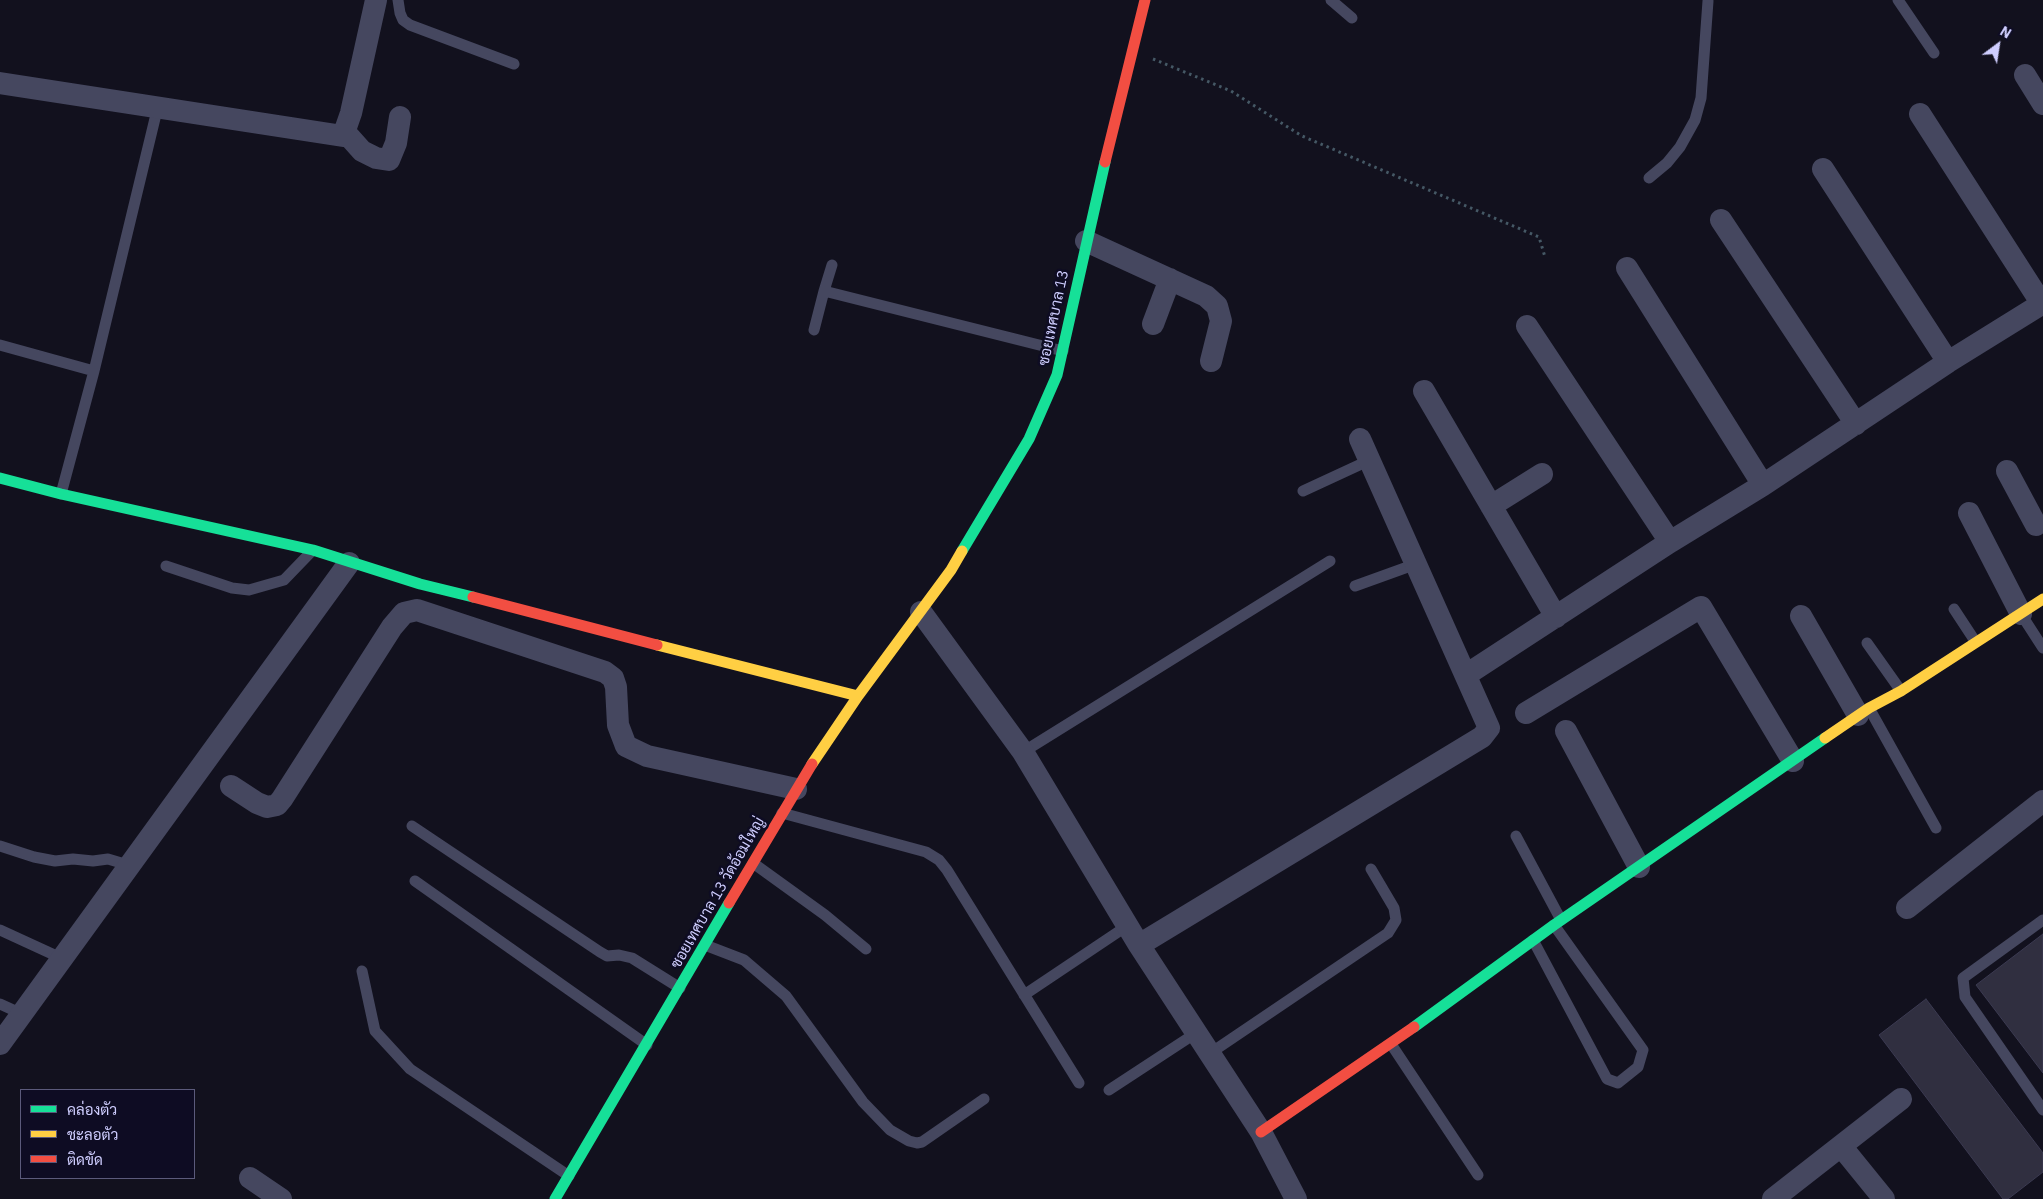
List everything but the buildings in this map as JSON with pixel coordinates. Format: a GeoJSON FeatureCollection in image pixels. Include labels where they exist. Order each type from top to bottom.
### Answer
{"type":"FeatureCollection","features":[{"type":"Feature","properties":{"kind":"street"},"geometry":{"type":"LineString","coordinates":[[0,82],[343,136],[351,113],[376,0]]}},
{"type":"Feature","properties":{"kind":"street","name":"ซอยเทศบาล 13"},"geometry":{"type":"LineString","coordinates":[[921,612],[951,570],[1029,439],[1058,375],[1086,241],[1145,0]]}},
{"type":"Feature","properties":{"kind":"street"},"geometry":{"type":"LineString","coordinates":[[2025,75],[2043,104]]}},
{"type":"Feature","properties":{"kind":"street"},"geometry":{"type":"LineString","coordinates":[[1466,675],[1670,542],[1763,485],[1948,362],[2042,303],[1920,114]]}},
{"type":"Feature","properties":{"kind":"street"},"geometry":{"type":"LineString","coordinates":[[345,132],[362,150],[376,158],[389,160],[396,143],[400,117]]}},
{"type":"Feature","properties":{"kind":"street"},"geometry":{"type":"LineString","coordinates":[[1823,169],[1948,362]]}},
{"type":"Feature","properties":{"kind":"street"},"geometry":{"type":"LineString","coordinates":[[1721,220],[1856,424]]}},
{"type":"Feature","properties":{"kind":"street"},"geometry":{"type":"LineString","coordinates":[[1086,241],[1206,296],[1217,306],[1221,321],[1211,362]]}},
{"type":"Feature","properties":{"kind":"street"},"geometry":{"type":"LineString","coordinates":[[1627,268],[1763,485]]}},
{"type":"Feature","properties":{"kind":"street"},"geometry":{"type":"LineString","coordinates":[[1153,324],[1170,279]]}},
{"type":"Feature","properties":{"kind":"street"},"geometry":{"type":"LineString","coordinates":[[1527,326],[1670,542]]}},
{"type":"Feature","properties":{"kind":"street"},"geometry":{"type":"LineString","coordinates":[[1424,391],[1556,617]]}},
{"type":"Feature","properties":{"kind":"street"},"geometry":{"type":"LineString","coordinates":[[1139,945],[1482,737],[1488,728],[1360,439]]}},
{"type":"Feature","properties":{"kind":"street"},"geometry":{"type":"LineString","coordinates":[[2007,471],[2041,527]]}},
{"type":"Feature","properties":{"kind":"street"},"geometry":{"type":"LineString","coordinates":[[1491,506],[1542,474]]}},
{"type":"Feature","properties":{"kind":"street"},"geometry":{"type":"LineString","coordinates":[[0,478],[61,494],[312,550],[420,584],[858,696]]}},
{"type":"Feature","properties":{"kind":"street"},"geometry":{"type":"LineString","coordinates":[[1969,513],[2021,614]]}},
{"type":"Feature","properties":{"kind":"street"},"geometry":{"type":"LineString","coordinates":[[0,1044],[349,562]]}},
{"type":"Feature","properties":{"kind":"street"},"geometry":{"type":"LineString","coordinates":[[1261,1132],[1391,1044],[1558,922],[1864,712],[1901,691],[2043,598]]}},
{"type":"Feature","properties":{"kind":"street"},"geometry":{"type":"LineString","coordinates":[[1526,713],[1701,607],[1793,761]]}},
{"type":"Feature","properties":{"kind":"street"},"geometry":{"type":"LineString","coordinates":[[230,786],[257,803],[267,807],[277,805],[282,800],[392,626],[404,613],[417,610],[605,672],[613,678],[616,687],[618,724],[626,746],[647,756],[796,789]]}},
{"type":"Feature","properties":{"kind":"street"},"geometry":{"type":"LineString","coordinates":[[921,612],[1022,752],[1127,926],[1261,1132],[1296,1199]]}},
{"type":"Feature","properties":{"kind":"street","name":"ซอยเทศบาล 13 วัดอ้อมใหญ่"},"geometry":{"type":"LineString","coordinates":[[555,1199],[796,789],[858,696],[921,612]]}},
{"type":"Feature","properties":{"kind":"street"},"geometry":{"type":"LineString","coordinates":[[1801,616],[1864,712]]}},
{"type":"Feature","properties":{"kind":"street"},"geometry":{"type":"LineString","coordinates":[[1566,731],[1639,867]]}},
{"type":"Feature","properties":{"kind":"street"},"geometry":{"type":"LineString","coordinates":[[1907,908],[2043,801]]}},
{"type":"Feature","properties":{"kind":"street"},"geometry":{"type":"LineString","coordinates":[[1773,1199],[1901,1099]]}},
{"type":"Feature","properties":{"kind":"street"},"geometry":{"type":"LineString","coordinates":[[1841,1146],[1884,1199]]}},
{"type":"Feature","properties":{"kind":"street"},"geometry":{"type":"LineString","coordinates":[[250,1178],[280,1199]]}},
{"type":"Feature","properties":{"kind":"lane"},"geometry":{"type":"LineString","coordinates":[[398,0],[403,20],[410,24],[514,64]]}},
{"type":"Feature","properties":{"kind":"lane"},"geometry":{"type":"LineString","coordinates":[[1332,0],[1352,18]]}},
{"type":"Feature","properties":{"kind":"lane"},"geometry":{"type":"LineString","coordinates":[[1649,178],[1668,163],[1694,120],[1701,98],[1707,0]]}},
{"type":"Feature","properties":{"kind":"lane"},"geometry":{"type":"LineString","coordinates":[[1902,1],[1934,53]]}},
{"type":"Feature","properties":{"kind":"lane"},"geometry":{"type":"LineString","coordinates":[[61,494],[94,371],[158,106]]}},
{"type":"Feature","properties":{"kind":"lane"},"geometry":{"type":"LineString","coordinates":[[814,330],[832,265]]}},
{"type":"Feature","properties":{"kind":"lane"},"geometry":{"type":"LineString","coordinates":[[824,291],[1063,351]]}},
{"type":"Feature","properties":{"kind":"lane"},"geometry":{"type":"LineString","coordinates":[[0,345],[94,371]]}},
{"type":"Feature","properties":{"kind":"lane"},"geometry":{"type":"LineString","coordinates":[[1303,491],[1370,460]]}},
{"type":"Feature","properties":{"kind":"lane"},"geometry":{"type":"LineString","coordinates":[[166,566],[232,588],[250,590],[284,580],[312,550]]}},
{"type":"Feature","properties":{"kind":"lane"},"geometry":{"type":"LineString","coordinates":[[1022,752],[1330,561]]}},
{"type":"Feature","properties":{"kind":"lane"},"geometry":{"type":"LineString","coordinates":[[1355,586],[1416,564]]}},
{"type":"Feature","properties":{"kind":"lane"},"geometry":{"type":"LineString","coordinates":[[1954,609],[1975,641]]}},
{"type":"Feature","properties":{"kind":"lane"},"geometry":{"type":"LineString","coordinates":[[2021,614],[2043,648]]}},
{"type":"Feature","properties":{"kind":"lane"},"geometry":{"type":"LineString","coordinates":[[1867,643],[1901,691]]}},
{"type":"Feature","properties":{"kind":"lane"},"geometry":{"type":"LineString","coordinates":[[1864,712],[1936,828]]}},
{"type":"Feature","properties":{"kind":"lane"},"geometry":{"type":"LineString","coordinates":[[782,812],[926,852],[939,860],[1079,1083]]}},
{"type":"Feature","properties":{"kind":"lane"},"geometry":{"type":"LineString","coordinates":[[412,826],[600,952],[607,956],[619,955],[632,958],[680,988]]}},
{"type":"Feature","properties":{"kind":"lane"},"geometry":{"type":"LineString","coordinates":[[1516,836],[1558,922],[1642,1050],[1638,1067],[1618,1083],[1607,1079],[1533,940]]}},
{"type":"Feature","properties":{"kind":"lane"},"geometry":{"type":"LineString","coordinates":[[0,846],[34,857],[55,861],[73,858],[93,861],[108,859],[128,865]]}},
{"type":"Feature","properties":{"kind":"lane"},"geometry":{"type":"LineString","coordinates":[[753,863],[825,915],[866,950]]}},
{"type":"Feature","properties":{"kind":"lane"},"geometry":{"type":"LineString","coordinates":[[1209,1054],[1388,933],[1396,920],[1394,908],[1371,869]]}},
{"type":"Feature","properties":{"kind":"lane"},"geometry":{"type":"LineString","coordinates":[[415,881],[647,1045]]}},
{"type":"Feature","properties":{"kind":"lane"},"geometry":{"type":"LineString","coordinates":[[2043,920],[1964,978],[1965,997],[2043,1110]]}},
{"type":"Feature","properties":{"kind":"lane"},"geometry":{"type":"LineString","coordinates":[[1024,995],[1127,926]]}},
{"type":"Feature","properties":{"kind":"lane"},"geometry":{"type":"LineString","coordinates":[[0,930],[61,958]]}},
{"type":"Feature","properties":{"kind":"lane"},"geometry":{"type":"LineString","coordinates":[[705,945],[744,960],[786,996],[863,1102],[890,1130],[908,1141],[922,1142],[984,1099]]}},
{"type":"Feature","properties":{"kind":"lane"},"geometry":{"type":"LineString","coordinates":[[362,971],[375,1031],[410,1069],[569,1176]]}},
{"type":"Feature","properties":{"kind":"lane"},"geometry":{"type":"LineString","coordinates":[[0,1004],[22,1014]]}},
{"type":"Feature","properties":{"kind":"lane"},"geometry":{"type":"LineString","coordinates":[[1109,1090],[1196,1033]]}},
{"type":"Feature","properties":{"kind":"lane"},"geometry":{"type":"LineString","coordinates":[[1391,1044],[1478,1175]]}},
{"type":"Feature","properties":{"kind":"path"},"geometry":{"type":"LineString","coordinates":[[1132,51],[1231,91],[1302,136],[1539,237],[1545,257]]}},
{"type":"Feature","properties":{"kind":"traffic: fast"},"geometry":{"type":"LineString","coordinates":[[962,551],[1029,439],[1057,375],[1105,162]]}},
{"type":"Feature","properties":{"kind":"traffic: fast"},"geometry":{"type":"LineString","coordinates":[[0,478],[61,494],[313,550],[420,584],[473,597]]}},
{"type":"Feature","properties":{"kind":"traffic: fast"},"geometry":{"type":"LineString","coordinates":[[1414,1027],[1554,925],[1825,738]]}},
{"type":"Feature","properties":{"kind":"traffic: fast"},"geometry":{"type":"LineString","coordinates":[[555,1199],[729,903]]}},
{"type":"Feature","properties":{"kind":"traffic: slow"},"geometry":{"type":"LineString","coordinates":[[812,764],[858,696],[951,570],[962,551]]}},
{"type":"Feature","properties":{"kind":"traffic: slow"},"geometry":{"type":"LineString","coordinates":[[1825,738],[1869,708],[1901,691],[2043,599]]}},
{"type":"Feature","properties":{"kind":"traffic: slow"},"geometry":{"type":"LineString","coordinates":[[657,645],[858,696]]}},
{"type":"Feature","properties":{"kind":"traffic: jam"},"geometry":{"type":"LineString","coordinates":[[1105,162],[1145,0]]}},
{"type":"Feature","properties":{"kind":"traffic: jam"},"geometry":{"type":"LineString","coordinates":[[473,597],[657,645]]}},
{"type":"Feature","properties":{"kind":"traffic: jam"},"geometry":{"type":"LineString","coordinates":[[729,903],[812,764]]}},
{"type":"Feature","properties":{"kind":"traffic: jam"},"geometry":{"type":"LineString","coordinates":[[1261,1132],[1414,1027]]}}]}
